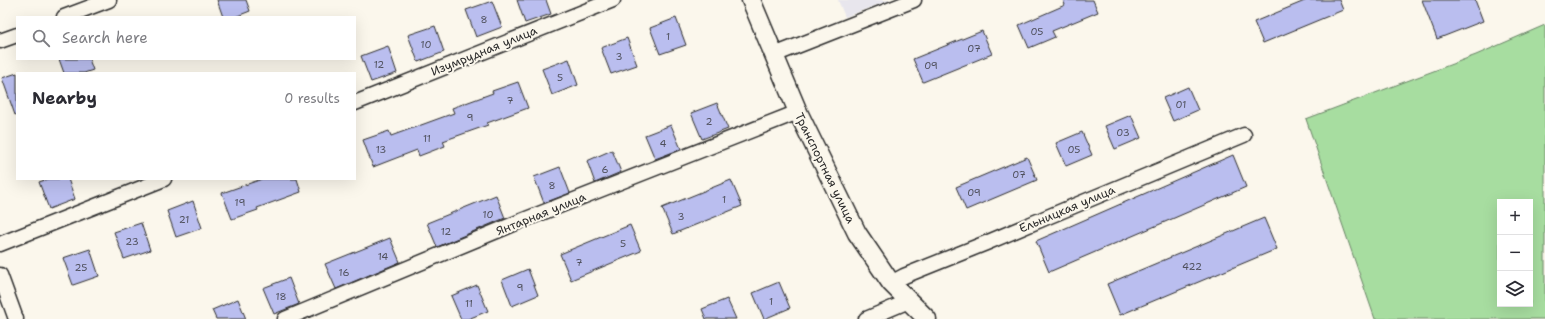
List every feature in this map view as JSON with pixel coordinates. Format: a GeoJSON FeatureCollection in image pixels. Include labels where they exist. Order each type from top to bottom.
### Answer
{"type":"FeatureCollection","features":[{"type":"Feature","properties":{"kind":"street"},"geometry":{"type":"LineString","coordinates":[[67,16],[109,0]]}},
{"type":"Feature","properties":{"kind":"street","name":"Изумрудная улица"},"geometry":{"type":"LineString","coordinates":[[356,103],[613,0]]}},
{"type":"Feature","properties":{"kind":"street","name":"Транспортная улица"},"geometry":{"type":"LineString","coordinates":[[751,0],[798,112],[857,233],[891,283],[927,319]]}},
{"type":"Feature","properties":{"kind":"street"},"geometry":{"type":"LineString","coordinates":[[774,55],[914,0]]}},
{"type":"Feature","properties":{"kind":"street"},"geometry":{"type":"LineString","coordinates":[[0,41],[16,35]]}},
{"type":"Feature","properties":{"kind":"street","name":"Янтарная улица"},"geometry":{"type":"LineString","coordinates":[[285,319],[520,222],[798,112]]}},
{"type":"Feature","properties":{"kind":"street","name":"Ельницкая улица"},"geometry":{"type":"LineString","coordinates":[[891,283],[904,276],[986,244],[1244,135]]}},
{"type":"Feature","properties":{"kind":"street"},"geometry":{"type":"LineString","coordinates":[[0,244],[161,180]]}},
{"type":"Feature","properties":{"kind":"street"},"geometry":{"type":"LineString","coordinates":[[0,275],[16,319]]}},
{"type":"Feature","properties":{"kind":"street"},"geometry":{"type":"LineString","coordinates":[[866,319],[909,301]]}},
{"type":"Feature","properties":{"kind":"shaded area"},"geometry":{"type":"Polygon","coordinates":[[[838,0],[890,0],[845,17],[838,0]]]}},
{"type":"Feature","properties":{"kind":"green space"},"geometry":{"type":"Polygon","coordinates":[[[1545,25],[1545,319],[1375,319],[1306,119],[1476,55],[1545,25]]]}},
{"type":"Feature","properties":{"kind":"building"},"geometry":{"type":"Polygon","coordinates":[[[217,0],[246,0],[250,11],[238,16],[223,16],[217,0]]]}},
{"type":"Feature","properties":{"kind":"building"},"geometry":{"type":"Polygon","coordinates":[[[517,0],[546,0],[551,14],[525,23],[517,0]]]}},
{"type":"Feature","properties":{"kind":"building"},"geometry":{"type":"Polygon","coordinates":[[[1063,0],[1093,0],[1098,12],[1052,31],[1055,37],[1029,48],[1019,25],[1065,5],[1063,0]]]}},
{"type":"Feature","properties":{"kind":"building"},"geometry":{"type":"Polygon","coordinates":[[[1307,0],[1339,0],[1343,10],[1263,43],[1254,22],[1307,0]]]}},
{"type":"Feature","properties":{"kind":"building"},"geometry":{"type":"Polygon","coordinates":[[[1422,0],[1475,0],[1483,21],[1437,39],[1422,0]]]}},
{"type":"Feature","properties":{"kind":"building"},"geometry":{"type":"Polygon","coordinates":[[[492,1],[502,27],[476,37],[466,10],[492,1]]]}},
{"type":"Feature","properties":{"kind":"building"},"geometry":{"type":"Polygon","coordinates":[[[676,18],[686,45],[660,54],[650,28],[676,18]]]}},
{"type":"Feature","properties":{"kind":"building"},"geometry":{"type":"Polygon","coordinates":[[[435,26],[444,52],[418,62],[408,35],[435,26]]]}},
{"type":"Feature","properties":{"kind":"building"},"geometry":{"type":"Polygon","coordinates":[[[982,31],[992,54],[923,82],[913,59],[982,31]]]}},
{"type":"Feature","properties":{"kind":"building"},"geometry":{"type":"Polygon","coordinates":[[[627,38],[637,65],[611,74],[601,48],[627,38]]]}},
{"type":"Feature","properties":{"kind":"building"},"geometry":{"type":"Polygon","coordinates":[[[388,46],[397,73],[371,82],[361,56],[388,46]]]}},
{"type":"Feature","properties":{"kind":"building"},"geometry":{"type":"Polygon","coordinates":[[[569,59],[578,85],[552,95],[542,69],[569,59]]]}},
{"type":"Feature","properties":{"kind":"building"},"geometry":{"type":"Polygon","coordinates":[[[59,60],[89,60],[93,70],[87,72],[64,72],[59,60]]]}},
{"type":"Feature","properties":{"kind":"building"},"geometry":{"type":"Polygon","coordinates":[[[16,73],[15,115],[2,78],[16,73]]]}},
{"type":"Feature","properties":{"kind":"building"},"geometry":{"type":"Polygon","coordinates":[[[518,82],[528,108],[487,123],[488,125],[443,141],[445,146],[419,156],[417,150],[373,167],[363,140],[389,131],[391,136],[454,113],[452,108],[518,82]]]}},
{"type":"Feature","properties":{"kind":"building"},"geometry":{"type":"Polygon","coordinates":[[[1188,87],[1198,110],[1173,121],[1163,98],[1188,87]]]}},
{"type":"Feature","properties":{"kind":"building"},"geometry":{"type":"Polygon","coordinates":[[[717,103],[728,129],[702,139],[691,113],[717,103]]]}},
{"type":"Feature","properties":{"kind":"building"},"geometry":{"type":"Polygon","coordinates":[[[1131,115],[1141,138],[1115,149],[1105,126],[1131,115]]]}},
{"type":"Feature","properties":{"kind":"building"},"geometry":{"type":"Polygon","coordinates":[[[671,125],[681,149],[655,159],[645,135],[671,125]]]}},
{"type":"Feature","properties":{"kind":"building"},"geometry":{"type":"Polygon","coordinates":[[[1082,132],[1092,155],[1066,166],[1056,143],[1082,132]]]}},
{"type":"Feature","properties":{"kind":"building"},"geometry":{"type":"Polygon","coordinates":[[[612,150],[621,172],[595,183],[587,161],[612,150]]]}},
{"type":"Feature","properties":{"kind":"building"},"geometry":{"type":"Polygon","coordinates":[[[1233,155],[1246,187],[1049,272],[1036,241],[1233,155]]]}},
{"type":"Feature","properties":{"kind":"building"},"geometry":{"type":"Polygon","coordinates":[[[1027,157],[1037,180],[966,210],[956,187],[1027,157]]]}},
{"type":"Feature","properties":{"kind":"building"},"geometry":{"type":"Polygon","coordinates":[[[560,167],[570,193],[544,203],[534,177],[560,167]]]}},
{"type":"Feature","properties":{"kind":"building"},"geometry":{"type":"Polygon","coordinates":[[[46,180],[68,180],[75,199],[49,209],[39,182],[46,180]]]}},
{"type":"Feature","properties":{"kind":"building"},"geometry":{"type":"Polygon","coordinates":[[[259,180],[297,180],[301,192],[232,219],[222,193],[259,180]]]}},
{"type":"Feature","properties":{"kind":"building"},"geometry":{"type":"Polygon","coordinates":[[[731,180],[742,206],[673,234],[662,208],[731,180]]]}},
{"type":"Feature","properties":{"kind":"building"},"geometry":{"type":"Polygon","coordinates":[[[496,195],[505,218],[437,247],[427,223],[496,195]]]}},
{"type":"Feature","properties":{"kind":"building"},"geometry":{"type":"Polygon","coordinates":[[[193,201],[202,228],[176,237],[167,211],[193,201]]]}},
{"type":"Feature","properties":{"kind":"building"},"geometry":{"type":"Polygon","coordinates":[[[1264,218],[1277,249],[1120,315],[1107,284],[1264,218]]]}},
{"type":"Feature","properties":{"kind":"building"},"geometry":{"type":"Polygon","coordinates":[[[141,223],[150,250],[124,259],[114,232],[141,223]]]}},
{"type":"Feature","properties":{"kind":"building"},"geometry":{"type":"Polygon","coordinates":[[[630,225],[641,251],[571,280],[560,254],[630,225]]]}},
{"type":"Feature","properties":{"kind":"building"},"geometry":{"type":"Polygon","coordinates":[[[390,238],[400,262],[336,289],[325,264],[390,238]]]}},
{"type":"Feature","properties":{"kind":"building"},"geometry":{"type":"Polygon","coordinates":[[[90,249],[99,276],[73,285],[63,258],[90,249]]]}},
{"type":"Feature","properties":{"kind":"building"},"geometry":{"type":"Polygon","coordinates":[[[528,269],[538,295],[512,306],[502,280],[528,269]]]}},
{"type":"Feature","properties":{"kind":"building"},"geometry":{"type":"Polygon","coordinates":[[[289,278],[299,304],[274,314],[263,288],[289,278]]]}},
{"type":"Feature","properties":{"kind":"building"},"geometry":{"type":"Polygon","coordinates":[[[779,282],[790,308],[764,319],[753,293],[779,282]]]}},
{"type":"Feature","properties":{"kind":"building"},"geometry":{"type":"Polygon","coordinates":[[[477,285],[488,311],[468,319],[461,319],[451,296],[477,285]]]}},
{"type":"Feature","properties":{"kind":"building"},"geometry":{"type":"Polygon","coordinates":[[[238,299],[246,319],[216,319],[212,310],[238,299]]]}},
{"type":"Feature","properties":{"kind":"building"},"geometry":{"type":"Polygon","coordinates":[[[727,299],[736,319],[706,319],[702,309],[727,299]]]}}]}
